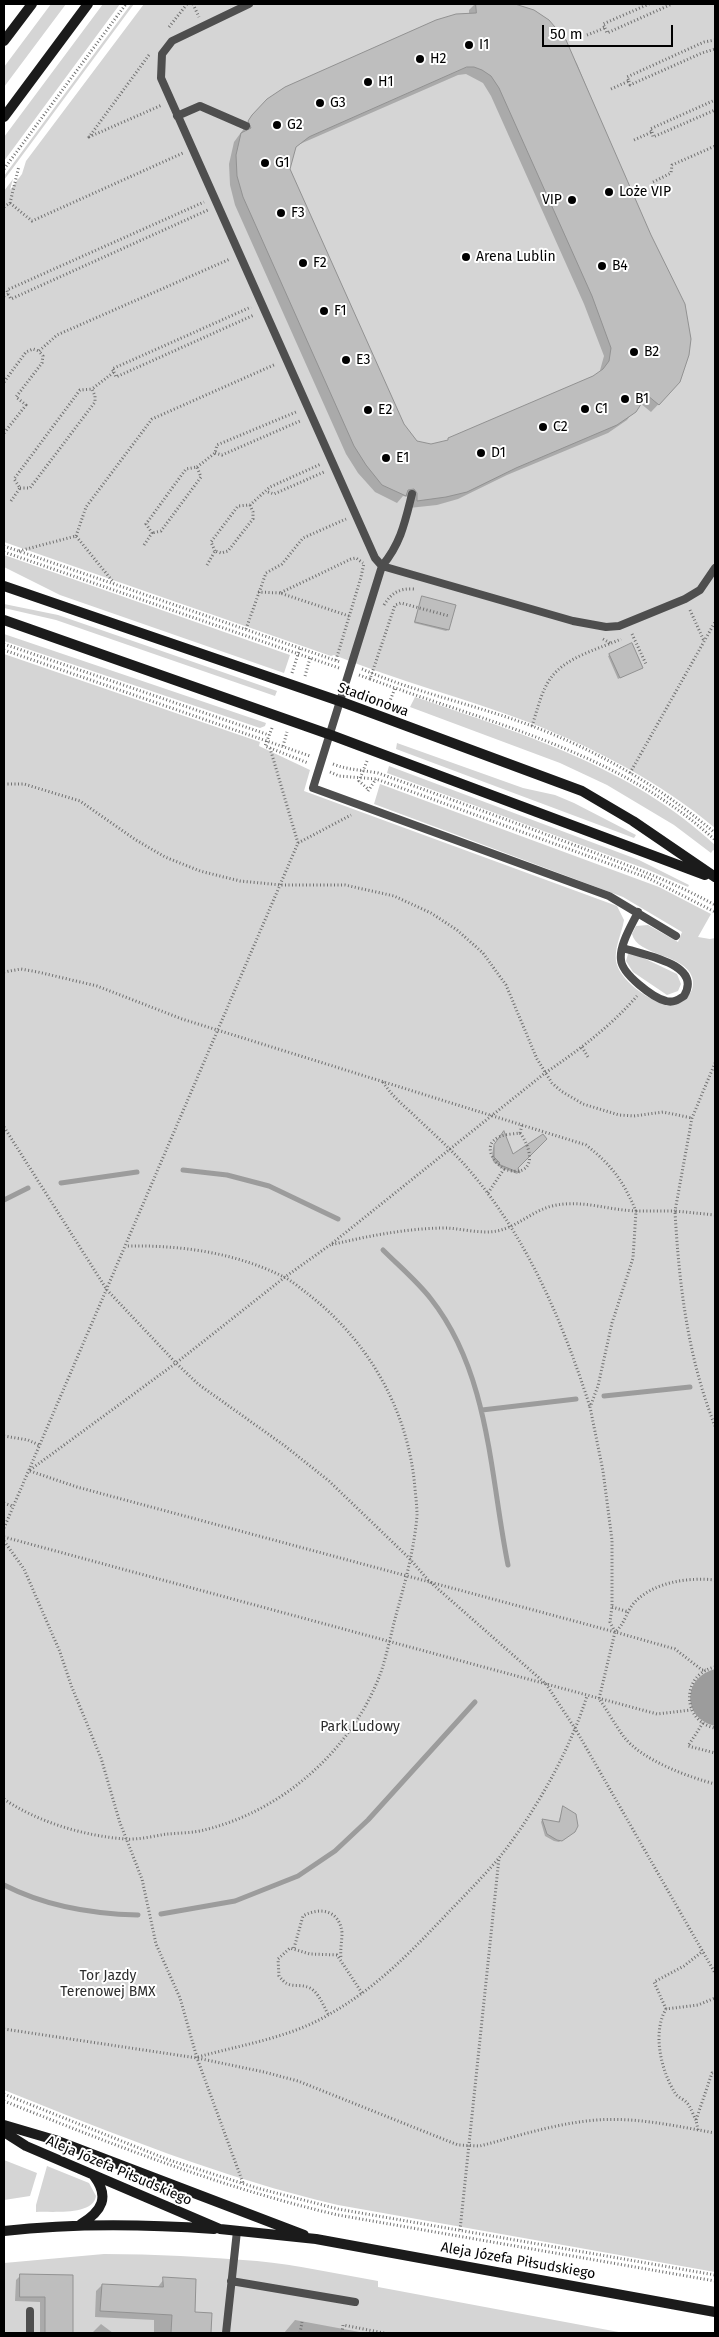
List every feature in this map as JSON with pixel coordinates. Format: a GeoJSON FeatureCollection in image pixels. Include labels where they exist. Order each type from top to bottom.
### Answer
{"type":"FeatureCollection","features":[{"type":"Feature","properties":{"kind":"street"},"geometry":{"type":"LineString","coordinates":[[4,41],[32,4]]}},
{"type":"Feature","properties":{"kind":"street"},"geometry":{"type":"LineString","coordinates":[[4,117],[88,4]]}},
{"type":"Feature","properties":{"kind":"street","name":"Stadionowa"},"geometry":{"type":"LineString","coordinates":[[4,586],[342,702],[582,791],[633,821],[715,878]]}},
{"type":"Feature","properties":{"kind":"street","name":"Stadionowa"},"geometry":{"type":"LineString","coordinates":[[4,620],[331,735],[715,878]]}},
{"type":"Feature","properties":{"kind":"street","name":"Aleja Józefa Piłsudskiego"},"geometry":{"type":"LineString","coordinates":[[4,2125],[55,2140],[316,2239]]}},
{"type":"Feature","properties":{"kind":"street","name":"Aleja Józefa Piłsudskiego"},"geometry":{"type":"LineString","coordinates":[[4,2132],[26,2146],[220,2229],[316,2239],[715,2312]]}},
{"type":"Feature","properties":{"kind":"street"},"geometry":{"type":"LineString","coordinates":[[80,2225],[93,2217],[103,2201],[100,2185],[93,2175]]}},
{"type":"Feature","properties":{"kind":"street"},"geometry":{"type":"LineString","coordinates":[[4,2231],[80,2225],[147,2224],[220,2229]]}},
{"type":"Feature","properties":{"kind":"lane"},"geometry":{"type":"LineString","coordinates":[[249,4],[180,36],[162,54],[160,70],[170,101],[375,558],[382,566],[573,621],[606,628],[618,626],[685,599],[700,590],[715,568]]}},
{"type":"Feature","properties":{"kind":"lane"},"geometry":{"type":"LineString","coordinates":[[177,116],[200,106],[246,126]]}},
{"type":"Feature","properties":{"kind":"lane"},"geometry":{"type":"LineString","coordinates":[[412,494],[400,539],[382,566],[342,702],[314,788],[609,896],[676,936]]}},
{"type":"Feature","properties":{"kind":"lane"},"geometry":{"type":"LineString","coordinates":[[623,948],[679,968],[687,977],[688,983],[684,996],[673,1002],[666,1002],[626,973],[621,962],[623,948],[638,912]]}},
{"type":"Feature","properties":{"kind":"lane"},"geometry":{"type":"LineString","coordinates":[[226,2333],[237,2231]]}},
{"type":"Feature","properties":{"kind":"lane"},"geometry":{"type":"LineString","coordinates":[[231,2280],[355,2302]]}},
{"type":"Feature","properties":{"kind":"lane"},"geometry":{"type":"LineString","coordinates":[[30,2311],[30,2333]]}},
{"type":"Feature","properties":{"kind":"path"},"geometry":{"type":"LineString","coordinates":[[4,169],[126,4]]}},
{"type":"Feature","properties":{"kind":"path"},"geometry":{"type":"LineString","coordinates":[[168,30],[187,4]]}},
{"type":"Feature","properties":{"kind":"path"},"geometry":{"type":"LineString","coordinates":[[193,4],[199,17]]}},
{"type":"Feature","properties":{"kind":"path"},"geometry":{"type":"LineString","coordinates":[[649,4],[603,24],[607,33],[672,4]]}},
{"type":"Feature","properties":{"kind":"path"},"geometry":{"type":"LineString","coordinates":[[587,35],[605,28]]}},
{"type":"Feature","properties":{"kind":"path"},"geometry":{"type":"LineString","coordinates":[[628,81],[627,77],[704,42],[715,40]]}},
{"type":"Feature","properties":{"kind":"path"},"geometry":{"type":"LineString","coordinates":[[152,50],[90,137],[170,101]]}},
{"type":"Feature","properties":{"kind":"path"},"geometry":{"type":"LineString","coordinates":[[628,81],[630,85],[702,53],[715,50]]}},
{"type":"Feature","properties":{"kind":"path"},"geometry":{"type":"LineString","coordinates":[[611,89],[628,81]]}},
{"type":"Feature","properties":{"kind":"path"},"geometry":{"type":"LineString","coordinates":[[715,100],[650,129],[654,137],[715,110]]}},
{"type":"Feature","properties":{"kind":"path"},"geometry":{"type":"LineString","coordinates":[[634,140],[652,132]]}},
{"type":"Feature","properties":{"kind":"path"},"geometry":{"type":"LineString","coordinates":[[653,182],[671,174],[672,165],[715,146]]}},
{"type":"Feature","properties":{"kind":"path"},"geometry":{"type":"LineString","coordinates":[[10,203],[32,221],[192,149]]}},
{"type":"Feature","properties":{"kind":"path"},"geometry":{"type":"LineString","coordinates":[[4,207],[10,203],[19,166]]}},
{"type":"Feature","properties":{"kind":"path"},"geometry":{"type":"LineString","coordinates":[[204,201],[208,211],[11,299],[8,294],[6,290],[204,201]]}},
{"type":"Feature","properties":{"kind":"path"},"geometry":{"type":"LineString","coordinates":[[206,206],[216,202]]}},
{"type":"Feature","properties":{"kind":"path"},"geometry":{"type":"LineString","coordinates":[[39,351],[57,335],[239,255]]}},
{"type":"Feature","properties":{"kind":"path"},"geometry":{"type":"LineString","coordinates":[[4,296],[8,294]]}},
{"type":"Feature","properties":{"kind":"path"},"geometry":{"type":"LineString","coordinates":[[20,488],[14,480],[80,390],[92,389],[114,372],[112,369],[252,307],[256,315],[116,377],[114,372]]}},
{"type":"Feature","properties":{"kind":"path"},"geometry":{"type":"LineString","coordinates":[[4,382],[26,352],[33,348],[43,356],[42,363],[16,397],[26,405],[4,433]]}},
{"type":"Feature","properties":{"kind":"path"},"geometry":{"type":"LineString","coordinates":[[76,536],[86,507],[152,419],[286,359]]}},
{"type":"Feature","properties":{"kind":"path"},"geometry":{"type":"LineString","coordinates":[[20,488],[30,488],[94,402],[95,396],[92,389]]}},
{"type":"Feature","properties":{"kind":"path"},"geometry":{"type":"LineString","coordinates":[[152,533],[146,524],[186,469],[197,467],[215,453],[217,445],[294,411],[301,414],[300,421],[222,455],[215,453]]}},
{"type":"Feature","properties":{"kind":"path"},"geometry":{"type":"LineString","coordinates":[[250,505],[253,519],[228,551],[221,553],[215,551],[211,542],[238,506],[250,505],[268,492],[270,487],[321,464],[324,472],[274,494],[268,492]]}},
{"type":"Feature","properties":{"kind":"path"},"geometry":{"type":"LineString","coordinates":[[144,545],[152,533],[161,531],[200,477],[197,467]]}},
{"type":"Feature","properties":{"kind":"path"},"geometry":{"type":"LineString","coordinates":[[11,501],[20,488]]}},
{"type":"Feature","properties":{"kind":"path"},"geometry":{"type":"LineString","coordinates":[[246,629],[266,573],[282,564],[303,538],[356,515]]}},
{"type":"Feature","properties":{"kind":"path"},"geometry":{"type":"LineString","coordinates":[[19,551],[76,536]]}},
{"type":"Feature","properties":{"kind":"path"},"geometry":{"type":"LineString","coordinates":[[76,536],[114,584]]}},
{"type":"Feature","properties":{"kind":"path"},"geometry":{"type":"LineString","coordinates":[[4,546],[336,660],[370,679],[528,732],[618,773],[683,814],[715,840]]}},
{"type":"Feature","properties":{"kind":"path"},"geometry":{"type":"LineString","coordinates":[[208,565],[215,551]]}},
{"type":"Feature","properties":{"kind":"path"},"geometry":{"type":"LineString","coordinates":[[4,552],[352,669],[364,670],[532,726],[630,773],[690,812],[715,833]]}},
{"type":"Feature","properties":{"kind":"path"},"geometry":{"type":"LineString","coordinates":[[280,593],[356,558],[363,563]]}},
{"type":"Feature","properties":{"kind":"path"},"geometry":{"type":"LineString","coordinates":[[363,563],[375,558]]}},
{"type":"Feature","properties":{"kind":"path"},"geometry":{"type":"LineString","coordinates":[[336,660],[362,577],[363,563]]}},
{"type":"Feature","properties":{"kind":"path"},"geometry":{"type":"LineString","coordinates":[[382,613],[390,596],[406,588],[419,590]]}},
{"type":"Feature","properties":{"kind":"path"},"geometry":{"type":"LineString","coordinates":[[258,592],[280,593],[350,616]]}},
{"type":"Feature","properties":{"kind":"path"},"geometry":{"type":"LineString","coordinates":[[685,599],[704,641]]}},
{"type":"Feature","properties":{"kind":"path"},"geometry":{"type":"LineString","coordinates":[[370,679],[396,605],[401,603],[448,616]]}},
{"type":"Feature","properties":{"kind":"path"},"geometry":{"type":"LineString","coordinates":[[682,613],[695,606]]}},
{"type":"Feature","properties":{"kind":"path"},"geometry":{"type":"LineString","coordinates":[[630,773],[715,622]]}},
{"type":"Feature","properties":{"kind":"path"},"geometry":{"type":"LineString","coordinates":[[532,726],[546,687],[558,670],[568,662],[641,631]]}},
{"type":"Feature","properties":{"kind":"path"},"geometry":{"type":"LineString","coordinates":[[632,634],[646,664]]}},
{"type":"Feature","properties":{"kind":"path"},"geometry":{"type":"LineString","coordinates":[[594,636],[612,644]]}},
{"type":"Feature","properties":{"kind":"path"},"geometry":{"type":"LineString","coordinates":[[4,644],[268,735]]}},
{"type":"Feature","properties":{"kind":"path"},"geometry":{"type":"LineString","coordinates":[[4,650],[321,765],[351,771],[362,770],[414,786],[645,871],[679,885],[715,905]]}},
{"type":"Feature","properties":{"kind":"path"},"geometry":{"type":"LineString","coordinates":[[364,670],[367,660]]}},
{"type":"Feature","properties":{"kind":"path"},"geometry":{"type":"LineString","coordinates":[[384,718],[395,688]]}},
{"type":"Feature","properties":{"kind":"path"},"geometry":{"type":"LineString","coordinates":[[4,1528],[298,843],[270,748]]}},
{"type":"Feature","properties":{"kind":"path"},"geometry":{"type":"LineString","coordinates":[[359,779],[372,750]]}},
{"type":"Feature","properties":{"kind":"path"},"geometry":{"type":"LineString","coordinates":[[321,765],[339,776],[376,779],[648,878],[715,912]]}},
{"type":"Feature","properties":{"kind":"path"},"geometry":{"type":"LineString","coordinates":[[359,779],[369,790]]}},
{"type":"Feature","properties":{"kind":"path"},"geometry":{"type":"LineString","coordinates":[[298,843],[359,811],[363,807],[369,790],[376,779]]}},
{"type":"Feature","properties":{"kind":"path"},"geometry":{"type":"LineString","coordinates":[[4,784],[24,784],[80,801],[136,840],[165,857],[192,868],[240,881],[281,885],[345,885],[374,890],[394,896],[431,913],[457,930],[482,953],[506,984],[537,1059],[545,1073],[561,1091],[583,1104],[600,1110],[634,1116],[663,1112],[692,1118]]}},
{"type":"Feature","properties":{"kind":"path"},"geometry":{"type":"LineString","coordinates":[[4,972],[21,969],[97,986],[182,1019],[586,1145],[618,1175],[636,1211],[633,1258],[612,1323],[598,1386],[590,1407]]}},
{"type":"Feature","properties":{"kind":"path"},"geometry":{"type":"LineString","coordinates":[[29,1471],[176,1363],[285,1277],[330,1245],[494,1116],[545,1073],[612,1023],[641,991]]}},
{"type":"Feature","properties":{"kind":"path"},"geometry":{"type":"LineString","coordinates":[[582,1047],[588,1058]]}},
{"type":"Feature","properties":{"kind":"path"},"geometry":{"type":"LineString","coordinates":[[715,1063],[692,1118],[677,1211],[680,1286],[697,1372],[715,1426]]}},
{"type":"Feature","properties":{"kind":"path"},"geometry":{"type":"LineString","coordinates":[[382,1082],[392,1097],[469,1169],[488,1193],[553,1306],[590,1407],[603,1471],[612,1540],[612,1607],[610,1622],[616,1632]]}},
{"type":"Feature","properties":{"kind":"path"},"geometry":{"type":"LineString","coordinates":[[520,1133],[522,1125]]}},
{"type":"Feature","properties":{"kind":"path"},"geometry":{"type":"LineString","coordinates":[[4,1128],[107,1290],[176,1363],[198,1384],[329,1480],[429,1580],[546,1684],[576,1730],[715,1973]]}},
{"type":"Feature","properties":{"kind":"path"},"geometry":{"type":"LineString","coordinates":[[520,1133],[528,1144],[531,1153],[530,1161],[525,1167],[518,1170],[504,1169],[492,1160],[490,1153],[491,1145],[498,1137],[520,1133]]}},
{"type":"Feature","properties":{"kind":"path"},"geometry":{"type":"LineString","coordinates":[[488,1193],[504,1169]]}},
{"type":"Feature","properties":{"kind":"path"},"geometry":{"type":"LineString","coordinates":[[330,1245],[408,1230],[446,1228],[495,1231],[509,1227],[531,1214],[551,1206],[580,1202],[618,1210],[677,1211],[715,1215]]}},
{"type":"Feature","properties":{"kind":"path"},"geometry":{"type":"LineString","coordinates":[[4,1799],[61,1826],[127,1839],[203,1831],[244,1817],[302,1783],[323,1762],[358,1717],[381,1672],[407,1575],[417,1514],[414,1474],[407,1437],[390,1393],[365,1351],[336,1318],[285,1277],[264,1268],[211,1252],[158,1246],[126,1246]]}},
{"type":"Feature","properties":{"kind":"path"},"geometry":{"type":"LineString","coordinates":[[4,1436],[28,1440],[39,1445]]}},
{"type":"Feature","properties":{"kind":"path"},"geometry":{"type":"LineString","coordinates":[[29,1471],[77,1487],[429,1580],[616,1632],[675,1650],[702,1670],[706,1670]]}},
{"type":"Feature","properties":{"kind":"path"},"geometry":{"type":"LineString","coordinates":[[4,1503],[12,1506]]}},
{"type":"Feature","properties":{"kind":"path"},"geometry":{"type":"LineString","coordinates":[[4,1539],[657,1714],[691,1710]]}},
{"type":"Feature","properties":{"kind":"path"},"geometry":{"type":"LineString","coordinates":[[4,1539],[24,1569],[60,1652],[71,1686],[101,1758],[120,1823],[142,1879],[156,1944],[180,1998],[197,2058],[243,2184]]}},
{"type":"Feature","properties":{"kind":"path"},"geometry":{"type":"LineString","coordinates":[[715,1580],[690,1579],[657,1587],[634,1603],[622,1626],[616,1632],[599,1699],[624,1738],[639,1752],[684,1775],[715,1784]]}},
{"type":"Feature","properties":{"kind":"path"},"geometry":{"type":"LineString","coordinates":[[612,1607],[629,1612]]}},
{"type":"Feature","properties":{"kind":"path"},"geometry":{"type":"LineString","coordinates":[[715,1667],[706,1670],[694,1679],[688,1698],[691,1710],[703,1723],[715,1728]]}},
{"type":"Feature","properties":{"kind":"path"},"geometry":{"type":"LineString","coordinates":[[197,2058],[287,2032],[328,2014],[362,1993],[390,1972],[499,1858],[554,1774],[576,1730],[587,1696]]}},
{"type":"Feature","properties":{"kind":"path"},"geometry":{"type":"LineString","coordinates":[[703,1723],[688,1746],[715,1753]]}},
{"type":"Feature","properties":{"kind":"path"},"geometry":{"type":"LineString","coordinates":[[460,2230],[499,1858]]}},
{"type":"Feature","properties":{"kind":"path"},"geometry":{"type":"LineString","coordinates":[[294,1948],[303,1916],[316,1910],[328,1911],[334,1915],[340,1924],[341,1958]]}},
{"type":"Feature","properties":{"kind":"path"},"geometry":{"type":"LineString","coordinates":[[328,2014],[313,1990],[288,1985],[279,1976],[278,1959],[290,1948],[304,1952],[337,1955],[341,1958],[362,1993]]}},
{"type":"Feature","properties":{"kind":"path"},"geometry":{"type":"LineString","coordinates":[[666,2009],[654,1982],[684,1966],[702,1951]]}},
{"type":"Feature","properties":{"kind":"path"},"geometry":{"type":"LineString","coordinates":[[698,2130],[696,2120],[687,2103],[677,2096],[664,2068],[658,2042],[660,2018],[666,2009],[698,2005],[715,1998]]}},
{"type":"Feature","properties":{"kind":"path"},"geometry":{"type":"LineString","coordinates":[[4,2029],[197,2058],[298,2081],[458,2145],[480,2146],[568,2124],[597,2120],[643,2121],[715,2133]]}},
{"type":"Feature","properties":{"kind":"path"},"geometry":{"type":"LineString","coordinates":[[696,2120],[712,2074],[715,2073]]}},
{"type":"Feature","properties":{"kind":"path"},"geometry":{"type":"LineString","coordinates":[[4,2094],[146,2151],[243,2184],[338,2209],[715,2275]]}},
{"type":"Feature","properties":{"kind":"path"},"geometry":{"type":"LineString","coordinates":[[4,2101],[137,2154],[292,2204],[338,2215],[715,2281]]}},
{"type":"Feature","properties":{"kind":"path"},"geometry":{"type":"LineString","coordinates":[[300,2333],[302,2322]]}},
{"type":"Feature","properties":{"kind":"path"},"geometry":{"type":"LineString","coordinates":[[342,2333],[343,2325],[384,2333]]}},
{"type":"Feature","properties":{"kind":"green space"},"geometry":{"type":"Polygon","coordinates":[[[51,4],[66,4],[4,87],[4,67],[51,4]]]}},
{"type":"Feature","properties":{"kind":"green space"},"geometry":{"type":"Polygon","coordinates":[[[103,4],[120,4],[4,161],[4,137],[103,4]]]}},
{"type":"Feature","properties":{"kind":"green space"},"geometry":{"type":"Polygon","coordinates":[[[131,4],[134,4],[4,180],[4,176],[131,4]]]}},
{"type":"Feature","properties":{"kind":"green space"},"geometry":{"type":"Polygon","coordinates":[[[144,4],[715,4],[715,828],[650,781],[602,755],[553,732],[480,705],[334,655],[331,656],[4,542],[4,191],[13,179],[10,190],[22,174],[26,161],[144,4]]]}},
{"type":"Feature","properties":{"kind":"green space"},"geometry":{"type":"Polygon","coordinates":[[[4,555],[290,655],[284,673],[60,595],[4,567],[4,555]]]}},
{"type":"Feature","properties":{"kind":"green space"},"geometry":{"type":"Polygon","coordinates":[[[4,604],[58,615],[277,691],[275,696],[56,620],[4,608],[4,604]]]}},
{"type":"Feature","properties":{"kind":"green space"},"geometry":{"type":"Polygon","coordinates":[[[4,634],[266,723],[265,726],[260,728],[4,641],[4,634]]]}},
{"type":"Feature","properties":{"kind":"green space","name":"Park Ludowy"},"geometry":{"type":"Polygon","coordinates":[[[4,654],[260,742],[259,746],[310,770],[304,791],[617,906],[624,920],[616,951],[616,961],[619,970],[636,989],[659,1002],[671,1004],[681,1002],[691,991],[692,977],[688,969],[680,964],[642,947],[632,934],[636,926],[648,925],[678,942],[682,932],[623,897],[374,804],[380,784],[659,887],[711,914],[698,937],[715,938],[715,2272],[338,2205],[295,2194],[252,2182],[169,2154],[4,2090],[4,654]]]}},
{"type":"Feature","properties":{"kind":"green space"},"geometry":{"type":"Polygon","coordinates":[[[415,697],[534,739],[611,773],[648,794],[683,818],[715,845],[715,851],[713,850],[711,853],[674,825],[607,785],[560,763],[410,707],[415,697]]]}},
{"type":"Feature","properties":{"kind":"green space"},"geometry":{"type":"Polygon","coordinates":[[[397,743],[523,788],[555,795],[636,835],[634,838],[396,749],[397,743]]]}},
{"type":"Feature","properties":{"kind":"green space"},"geometry":{"type":"Polygon","coordinates":[[[389,766],[639,860],[689,885],[688,887],[646,869],[387,773],[389,766]]]}},
{"type":"Feature","properties":{"kind":"green space"},"geometry":{"type":"Polygon","coordinates":[[[631,952],[677,974],[681,984],[678,991],[667,995],[633,972],[626,961],[628,954],[631,952]]]}},
{"type":"Feature","properties":{"kind":"green space"},"geometry":{"type":"Polygon","coordinates":[[[4,2160],[37,2173],[30,2196],[4,2200],[4,2160]]]}},
{"type":"Feature","properties":{"kind":"green space"},"geometry":{"type":"Polygon","coordinates":[[[47,2166],[89,2183],[96,2196],[93,2202],[88,2207],[80,2210],[36,2212],[36,2205],[47,2166]]]}},
{"type":"Feature","properties":{"kind":"green space"},"geometry":{"type":"Polygon","coordinates":[[[104,2254],[200,2257],[288,2265],[378,2281],[378,2287],[624,2333],[4,2333],[4,2263],[104,2254]]]}},
{"type":"Feature","properties":{"kind":"shaded area"},"geometry":{"type":"Polygon","coordinates":[[[715,1669],[715,1726],[704,1722],[696,1715],[690,1698],[696,1680],[704,1673],[715,1669]]]}},
{"type":"Feature","properties":{"kind":"building"},"geometry":{"type":"Polygon","coordinates":[[[476,4],[515,4],[534,10],[549,20],[566,40],[651,235],[685,304],[691,339],[689,355],[680,382],[659,405],[647,395],[636,412],[617,425],[516,468],[467,492],[417,501],[417,493],[414,489],[408,490],[406,496],[382,485],[354,446],[243,197],[237,176],[236,155],[241,133],[251,128],[248,121],[252,115],[267,99],[285,87],[436,20],[456,14],[476,13],[476,4]],[[467,67],[309,137],[296,147],[290,169],[404,424],[417,441],[431,444],[448,440],[448,438],[593,376],[603,369],[609,361],[611,348],[592,296],[499,88],[491,76],[474,67],[467,67]]]}},
{"type":"Feature","properties":{"kind":"building"},"geometry":{"type":"Polygon","coordinates":[[[422,596],[456,605],[449,630],[415,622],[422,596]]]}},
{"type":"Feature","properties":{"kind":"building"},"geometry":{"type":"Polygon","coordinates":[[[632,643],[643,668],[620,678],[609,654],[632,643]]]}},
{"type":"Feature","properties":{"kind":"building"},"geometry":{"type":"Polygon","coordinates":[[[504,1131],[513,1154],[543,1134],[547,1139],[518,1168],[520,1173],[498,1164],[500,1163],[494,1157],[494,1145],[504,1131]]]}},
{"type":"Feature","properties":{"kind":"building"},"geometry":{"type":"Polygon","coordinates":[[[563,1806],[576,1814],[578,1826],[575,1832],[562,1841],[547,1834],[542,1819],[559,1822],[563,1806]]]}},
{"type":"Feature","properties":{"kind":"building"},"geometry":{"type":"Polygon","coordinates":[[[20,2274],[73,2275],[73,2333],[45,2333],[45,2297],[20,2297],[20,2274]]]}},
{"type":"Feature","properties":{"kind":"building"},"geometry":{"type":"Polygon","coordinates":[[[163,2277],[196,2279],[195,2312],[212,2313],[211,2333],[171,2333],[172,2315],[100,2311],[102,2284],[163,2287],[163,2277]]]}},
{"type":"Feature","properties":{"kind":"waterway"},"geometry":{"type":"LineString","coordinates":[[183,1170],[227,1175],[269,1186],[338,1219]]}},
{"type":"Feature","properties":{"kind":"waterway"},"geometry":{"type":"LineString","coordinates":[[61,1183],[137,1172]]}},
{"type":"Feature","properties":{"kind":"waterway"},"geometry":{"type":"LineString","coordinates":[[4,1200],[28,1188]]}},
{"type":"Feature","properties":{"kind":"waterway"},"geometry":{"type":"LineString","coordinates":[[383,1250],[431,1299],[451,1328],[465,1360],[477,1393],[485,1427],[508,1565]]}},
{"type":"Feature","properties":{"kind":"waterway"},"geometry":{"type":"LineString","coordinates":[[604,1396],[690,1387]]}},
{"type":"Feature","properties":{"kind":"waterway"},"geometry":{"type":"LineString","coordinates":[[482,1410],[576,1399]]}},
{"type":"Feature","properties":{"kind":"waterway"},"geometry":{"type":"LineString","coordinates":[[161,1914],[235,1901],[298,1876],[335,1851],[368,1820],[475,1702]]}},
{"type":"Feature","properties":{"kind":"waterway"},"geometry":{"type":"LineString","coordinates":[[4,1885],[36,1898],[69,1908],[103,1913],[138,1915]]}},
{"type":"Feature","properties":{"kind":"place","name":"I1"},"geometry":{"type":"Point","coordinates":[469,45]}},
{"type":"Feature","properties":{"kind":"place","name":"H2"},"geometry":{"type":"Point","coordinates":[420,59]}},
{"type":"Feature","properties":{"kind":"place","name":"H1"},"geometry":{"type":"Point","coordinates":[368,82]}},
{"type":"Feature","properties":{"kind":"place","name":"G3"},"geometry":{"type":"Point","coordinates":[320,103]}},
{"type":"Feature","properties":{"kind":"place","name":"G2"},"geometry":{"type":"Point","coordinates":[277,125]}},
{"type":"Feature","properties":{"kind":"place","name":"G1"},"geometry":{"type":"Point","coordinates":[265,163]}},
{"type":"Feature","properties":{"kind":"place","name":"Loże VIP"},"geometry":{"type":"Point","coordinates":[609,192]}},
{"type":"Feature","properties":{"kind":"place","name":"VIP"},"geometry":{"type":"Point","coordinates":[572,200]}},
{"type":"Feature","properties":{"kind":"place","name":"F3"},"geometry":{"type":"Point","coordinates":[281,213]}},
{"type":"Feature","properties":{"kind":"place","name":"Arena Lublin"},"geometry":{"type":"Point","coordinates":[466,257]}},
{"type":"Feature","properties":{"kind":"place","name":"F2"},"geometry":{"type":"Point","coordinates":[303,263]}},
{"type":"Feature","properties":{"kind":"place","name":"B4"},"geometry":{"type":"Point","coordinates":[602,266]}},
{"type":"Feature","properties":{"kind":"place","name":"F1"},"geometry":{"type":"Point","coordinates":[324,311]}},
{"type":"Feature","properties":{"kind":"place","name":"B2"},"geometry":{"type":"Point","coordinates":[634,352]}},
{"type":"Feature","properties":{"kind":"place","name":"E3"},"geometry":{"type":"Point","coordinates":[346,360]}},
{"type":"Feature","properties":{"kind":"place","name":"B1"},"geometry":{"type":"Point","coordinates":[625,399]}},
{"type":"Feature","properties":{"kind":"place","name":"C1"},"geometry":{"type":"Point","coordinates":[585,409]}},
{"type":"Feature","properties":{"kind":"place","name":"E2"},"geometry":{"type":"Point","coordinates":[368,410]}},
{"type":"Feature","properties":{"kind":"place","name":"C2"},"geometry":{"type":"Point","coordinates":[543,427]}},
{"type":"Feature","properties":{"kind":"place","name":"D1"},"geometry":{"type":"Point","coordinates":[481,453]}},
{"type":"Feature","properties":{"kind":"place","name":"E1"},"geometry":{"type":"Point","coordinates":[386,458]}},
{"type":"Feature","properties":{"kind":"park label","name":"Tor Jazdy Terenowej BMX"},"geometry":{"type":"Point","coordinates":[108,1984]}}]}
